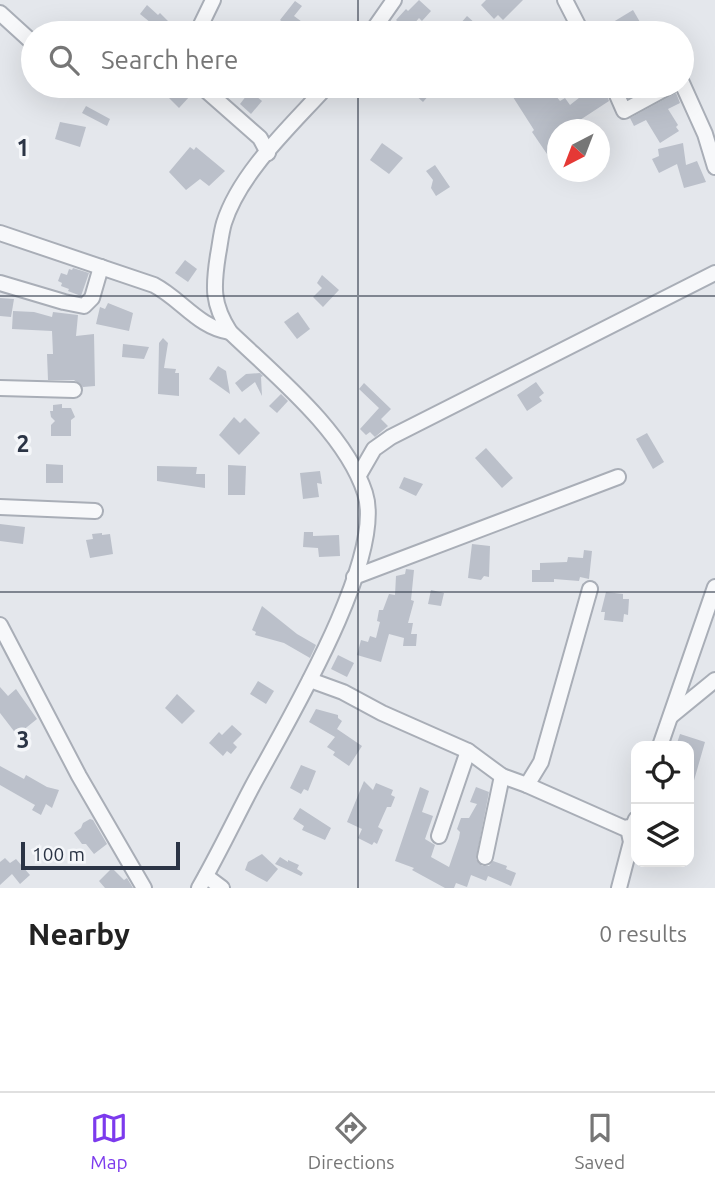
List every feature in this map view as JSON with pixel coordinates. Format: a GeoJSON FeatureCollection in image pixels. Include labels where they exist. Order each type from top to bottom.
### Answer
{"type":"FeatureCollection","features":[{"type":"Feature","properties":{"kind":"street"},"geometry":{"type":"LineString","coordinates":[[203,21],[213,0]]}},
{"type":"Feature","properties":{"kind":"street"},"geometry":{"type":"LineString","coordinates":[[379,21],[394,0]]}},
{"type":"Feature","properties":{"kind":"street"},"geometry":{"type":"LineString","coordinates":[[565,0],[576,21]]}},
{"type":"Feature","properties":{"kind":"street"},"geometry":{"type":"LineString","coordinates":[[0,13],[21,32]]}},
{"type":"Feature","properties":{"kind":"street"},"geometry":{"type":"LineString","coordinates":[[215,98],[260,138],[268,153]]}},
{"type":"Feature","properties":{"kind":"street"},"geometry":{"type":"LineString","coordinates":[[222,888],[202,882],[328,645],[354,577],[367,524],[366,496],[359,475],[339,442],[230,332],[220,316],[215,299],[214,277],[223,225],[231,206],[268,153],[316,98]]}},
{"type":"Feature","properties":{"kind":"street"},"geometry":{"type":"LineString","coordinates":[[618,98],[624,111],[648,98]]}},
{"type":"Feature","properties":{"kind":"street"},"geometry":{"type":"LineString","coordinates":[[689,98],[705,134],[715,167]]}},
{"type":"Feature","properties":{"kind":"street"},"geometry":{"type":"LineString","coordinates":[[0,233],[153,285],[210,327],[230,332]]}},
{"type":"Feature","properties":{"kind":"street"},"geometry":{"type":"LineString","coordinates":[[0,283],[64,303],[85,306],[92,298],[101,267]]}},
{"type":"Feature","properties":{"kind":"street"},"geometry":{"type":"LineString","coordinates":[[359,475],[374,449],[391,437],[715,273]]}},
{"type":"Feature","properties":{"kind":"street"},"geometry":{"type":"LineString","coordinates":[[678,301],[715,283]]}},
{"type":"Feature","properties":{"kind":"street"},"geometry":{"type":"LineString","coordinates":[[0,388],[74,390]]}},
{"type":"Feature","properties":{"kind":"street"},"geometry":{"type":"LineString","coordinates":[[354,577],[618,477]]}},
{"type":"Feature","properties":{"kind":"street"},"geometry":{"type":"LineString","coordinates":[[0,507],[94,511]]}},
{"type":"Feature","properties":{"kind":"street"},"geometry":{"type":"LineString","coordinates":[[662,741],[715,587]]}},
{"type":"Feature","properties":{"kind":"street"},"geometry":{"type":"LineString","coordinates":[[527,785],[541,762],[590,589]]}},
{"type":"Feature","properties":{"kind":"street"},"geometry":{"type":"LineString","coordinates":[[0,625],[79,776],[144,888]]}},
{"type":"Feature","properties":{"kind":"street"},"geometry":{"type":"LineString","coordinates":[[310,680],[343,692],[382,713],[468,751],[502,776],[631,824]]}},
{"type":"Feature","properties":{"kind":"street"},"geometry":{"type":"LineString","coordinates":[[670,717],[715,680]]}},
{"type":"Feature","properties":{"kind":"street"},"geometry":{"type":"LineString","coordinates":[[439,836],[468,751]]}},
{"type":"Feature","properties":{"kind":"street"},"geometry":{"type":"LineString","coordinates":[[485,857],[502,776]]}},
{"type":"Feature","properties":{"kind":"street"},"geometry":{"type":"LineString","coordinates":[[619,888],[631,842]]}},
{"type":"Feature","properties":{"kind":"building"},"geometry":{"type":"Polygon","coordinates":[[[419,0],[431,11],[422,21],[419,18],[416,21],[396,20],[406,9],[408,11],[419,0]]]}},
{"type":"Feature","properties":{"kind":"building"},"geometry":{"type":"Polygon","coordinates":[[[486,0],[523,0],[503,20],[498,15],[494,19],[481,5],[486,0]]]}},
{"type":"Feature","properties":{"kind":"building"},"geometry":{"type":"Polygon","coordinates":[[[295,1],[302,6],[294,16],[301,21],[280,20],[295,1]]]}},
{"type":"Feature","properties":{"kind":"building"},"geometry":{"type":"Polygon","coordinates":[[[147,5],[168,21],[149,21],[140,14],[147,5]]]}},
{"type":"Feature","properties":{"kind":"building"},"geometry":{"type":"Polygon","coordinates":[[[633,10],[639,21],[615,21],[633,10]]]}},
{"type":"Feature","properties":{"kind":"building"},"geometry":{"type":"Polygon","coordinates":[[[169,98],[188,98],[179,108],[169,98]]]}},
{"type":"Feature","properties":{"kind":"building"},"geometry":{"type":"Polygon","coordinates":[[[245,98],[258,98],[262,101],[251,114],[240,104],[245,98]]]}},
{"type":"Feature","properties":{"kind":"building"},"geometry":{"type":"Polygon","coordinates":[[[514,98],[558,98],[560,101],[565,98],[570,105],[579,98],[608,98],[609,101],[582,119],[547,119],[547,154],[532,132],[534,130],[514,98]]]}},
{"type":"Feature","properties":{"kind":"building"},"geometry":{"type":"Polygon","coordinates":[[[667,98],[678,98],[680,103],[668,109],[679,131],[660,143],[646,120],[634,126],[630,118],[667,98]]]}},
{"type":"Feature","properties":{"kind":"building"},"geometry":{"type":"Polygon","coordinates":[[[86,106],[110,119],[107,126],[82,113],[86,106]]]}},
{"type":"Feature","properties":{"kind":"building"},"geometry":{"type":"Polygon","coordinates":[[[60,122],[86,127],[80,147],[55,139],[60,122]]]}},
{"type":"Feature","properties":{"kind":"building"},"geometry":{"type":"Polygon","coordinates":[[[382,143],[403,158],[389,174],[370,160],[382,143]]]}},
{"type":"Feature","properties":{"kind":"building"},"geometry":{"type":"Polygon","coordinates":[[[683,143],[686,165],[697,161],[706,182],[684,188],[677,164],[659,173],[652,159],[659,156],[658,149],[683,143]]]}},
{"type":"Feature","properties":{"kind":"building"},"geometry":{"type":"Polygon","coordinates":[[[190,147],[194,150],[196,147],[225,171],[209,186],[200,179],[186,190],[169,172],[190,147]]]}},
{"type":"Feature","properties":{"kind":"building"},"geometry":{"type":"Polygon","coordinates":[[[435,165],[450,187],[436,196],[431,188],[433,180],[426,171],[435,165]]]}},
{"type":"Feature","properties":{"kind":"building"},"geometry":{"type":"Polygon","coordinates":[[[185,260],[197,269],[188,282],[175,273],[185,260]]]}},
{"type":"Feature","properties":{"kind":"building"},"geometry":{"type":"Polygon","coordinates":[[[69,269],[89,273],[81,296],[68,291],[69,289],[61,286],[62,283],[58,281],[61,273],[67,275],[69,269]]]}},
{"type":"Feature","properties":{"kind":"building"},"geometry":{"type":"Polygon","coordinates":[[[322,275],[339,290],[323,307],[313,297],[322,288],[317,283],[322,275]]]}},
{"type":"Feature","properties":{"kind":"building"},"geometry":{"type":"Polygon","coordinates":[[[0,298],[14,299],[11,317],[0,316],[0,298]]]}},
{"type":"Feature","properties":{"kind":"building"},"geometry":{"type":"Polygon","coordinates":[[[108,303],[133,313],[129,331],[96,324],[100,307],[105,309],[108,303]]]}},
{"type":"Feature","properties":{"kind":"building"},"geometry":{"type":"Polygon","coordinates":[[[13,311],[34,312],[52,317],[53,312],[78,315],[76,336],[94,334],[95,386],[83,387],[74,380],[48,380],[47,354],[53,354],[52,331],[12,329],[13,311]]]}},
{"type":"Feature","properties":{"kind":"building"},"geometry":{"type":"Polygon","coordinates":[[[298,312],[310,329],[297,339],[284,322],[298,312]]]}},
{"type":"Feature","properties":{"kind":"building"},"geometry":{"type":"Polygon","coordinates":[[[163,338],[168,343],[164,368],[176,369],[175,373],[179,373],[179,396],[158,394],[159,343],[163,338]]]}},
{"type":"Feature","properties":{"kind":"building"},"geometry":{"type":"Polygon","coordinates":[[[123,344],[149,347],[144,359],[122,357],[123,344]]]}},
{"type":"Feature","properties":{"kind":"building"},"geometry":{"type":"Polygon","coordinates":[[[218,366],[226,371],[230,394],[209,379],[218,366]]]}},
{"type":"Feature","properties":{"kind":"building"},"geometry":{"type":"Polygon","coordinates":[[[260,373],[263,376],[262,396],[255,382],[242,392],[235,383],[246,374],[260,373]]]}},
{"type":"Feature","properties":{"kind":"building"},"geometry":{"type":"Polygon","coordinates":[[[536,382],[544,393],[539,397],[542,401],[527,411],[517,395],[536,382]]]}},
{"type":"Feature","properties":{"kind":"building"},"geometry":{"type":"Polygon","coordinates":[[[364,383],[391,409],[381,419],[388,426],[375,437],[370,432],[366,435],[360,429],[379,408],[359,389],[364,383]]]}},
{"type":"Feature","properties":{"kind":"building"},"geometry":{"type":"Polygon","coordinates":[[[281,394],[288,401],[277,413],[269,406],[281,394]]]}},
{"type":"Feature","properties":{"kind":"building"},"geometry":{"type":"Polygon","coordinates":[[[62,404],[62,408],[71,408],[75,417],[71,420],[71,436],[51,436],[51,425],[55,421],[50,411],[53,411],[53,405],[62,404]]]}},
{"type":"Feature","properties":{"kind":"building"},"geometry":{"type":"Polygon","coordinates":[[[234,417],[240,423],[245,418],[260,433],[239,455],[219,435],[234,417]]]}},
{"type":"Feature","properties":{"kind":"building"},"geometry":{"type":"Polygon","coordinates":[[[647,433],[664,462],[653,469],[636,439],[647,433]]]}},
{"type":"Feature","properties":{"kind":"building"},"geometry":{"type":"Polygon","coordinates":[[[486,448],[513,478],[502,488],[475,458],[486,448]]]}},
{"type":"Feature","properties":{"kind":"building"},"geometry":{"type":"Polygon","coordinates":[[[46,464],[63,465],[63,483],[46,483],[46,464]]]}},
{"type":"Feature","properties":{"kind":"building"},"geometry":{"type":"Polygon","coordinates":[[[228,465],[246,466],[245,495],[228,495],[228,465]]]}},
{"type":"Feature","properties":{"kind":"building"},"geometry":{"type":"Polygon","coordinates":[[[157,466],[197,467],[196,474],[205,474],[205,488],[157,481],[157,466]]]}},
{"type":"Feature","properties":{"kind":"building"},"geometry":{"type":"Polygon","coordinates":[[[320,471],[322,484],[317,483],[319,497],[303,499],[300,473],[320,471]]]}},
{"type":"Feature","properties":{"kind":"building"},"geometry":{"type":"Polygon","coordinates":[[[404,477],[423,484],[416,496],[399,488],[404,477]]]}},
{"type":"Feature","properties":{"kind":"building"},"geometry":{"type":"Polygon","coordinates":[[[0,524],[25,527],[23,544],[0,541],[0,524]]]}},
{"type":"Feature","properties":{"kind":"building"},"geometry":{"type":"Polygon","coordinates":[[[304,532],[313,532],[313,536],[339,535],[340,556],[319,557],[318,548],[303,547],[304,532]]]}},
{"type":"Feature","properties":{"kind":"building"},"geometry":{"type":"Polygon","coordinates":[[[92,534],[110,534],[113,554],[90,558],[86,540],[93,539],[92,534]]]}},
{"type":"Feature","properties":{"kind":"building"},"geometry":{"type":"Polygon","coordinates":[[[472,544],[490,546],[489,577],[484,576],[481,580],[468,578],[472,544]]]}},
{"type":"Feature","properties":{"kind":"building"},"geometry":{"type":"Polygon","coordinates":[[[584,550],[592,551],[589,579],[580,577],[579,581],[554,579],[554,582],[532,582],[532,570],[540,570],[540,563],[567,562],[568,557],[583,558],[584,550]]]}},
{"type":"Feature","properties":{"kind":"building"},"geometry":{"type":"Polygon","coordinates":[[[406,569],[414,570],[411,600],[414,601],[408,623],[413,623],[411,634],[417,634],[416,646],[403,646],[404,638],[389,634],[381,662],[357,655],[361,640],[368,642],[370,636],[376,638],[380,622],[377,621],[379,610],[383,610],[389,594],[395,595],[396,576],[405,574],[406,569]]]}},
{"type":"Feature","properties":{"kind":"building"},"geometry":{"type":"Polygon","coordinates":[[[431,590],[444,593],[441,606],[428,604],[431,590]]]}},
{"type":"Feature","properties":{"kind":"building"},"geometry":{"type":"Polygon","coordinates":[[[606,592],[623,594],[623,599],[629,599],[628,615],[624,614],[623,622],[604,620],[605,612],[601,612],[606,592]]]}},
{"type":"Feature","properties":{"kind":"building"},"geometry":{"type":"Polygon","coordinates":[[[262,606],[297,634],[316,645],[310,658],[284,643],[255,635],[256,632],[252,630],[262,606]]]}},
{"type":"Feature","properties":{"kind":"building"},"geometry":{"type":"Polygon","coordinates":[[[338,655],[354,663],[347,677],[331,669],[338,655]]]}},
{"type":"Feature","properties":{"kind":"building"},"geometry":{"type":"Polygon","coordinates":[[[258,681],[274,691],[266,704],[250,694],[258,681]]]}},
{"type":"Feature","properties":{"kind":"building"},"geometry":{"type":"Polygon","coordinates":[[[0,687],[8,696],[16,689],[37,719],[17,735],[0,713],[0,687]]]}},
{"type":"Feature","properties":{"kind":"building"},"geometry":{"type":"Polygon","coordinates":[[[177,694],[195,711],[182,724],[165,708],[177,694]]]}},
{"type":"Feature","properties":{"kind":"building"},"geometry":{"type":"Polygon","coordinates":[[[316,709],[338,715],[342,721],[337,729],[362,746],[349,766],[333,755],[335,752],[327,747],[335,737],[309,722],[316,709]]]}},
{"type":"Feature","properties":{"kind":"building"},"geometry":{"type":"Polygon","coordinates":[[[232,725],[242,734],[233,743],[237,747],[231,754],[227,751],[223,756],[209,743],[219,732],[222,735],[232,725]]]}},
{"type":"Feature","properties":{"kind":"building"},"geometry":{"type":"Polygon","coordinates":[[[680,734],[705,742],[694,780],[694,741],[678,741],[680,734]]]}},
{"type":"Feature","properties":{"kind":"building"},"geometry":{"type":"Polygon","coordinates":[[[301,765],[316,771],[308,791],[304,789],[301,794],[290,788],[301,765]]]}},
{"type":"Feature","properties":{"kind":"building"},"geometry":{"type":"Polygon","coordinates":[[[0,766],[24,779],[26,775],[47,787],[59,790],[52,808],[46,804],[41,815],[32,810],[35,805],[0,785],[0,766]]]}},
{"type":"Feature","properties":{"kind":"building"},"geometry":{"type":"Polygon","coordinates":[[[364,781],[373,790],[376,783],[393,790],[391,795],[395,797],[378,827],[383,830],[377,844],[374,842],[372,845],[358,838],[362,829],[347,822],[364,781]]]}},
{"type":"Feature","properties":{"kind":"building"},"geometry":{"type":"Polygon","coordinates":[[[420,787],[429,791],[422,812],[433,816],[425,839],[435,845],[431,857],[449,867],[459,838],[460,832],[457,829],[461,818],[469,818],[477,804],[470,802],[476,787],[489,792],[476,859],[482,866],[489,866],[493,861],[507,866],[506,869],[516,873],[511,886],[488,876],[486,881],[471,875],[467,887],[456,883],[454,888],[445,888],[412,870],[414,868],[395,861],[420,787]]]}},
{"type":"Feature","properties":{"kind":"building"},"geometry":{"type":"Polygon","coordinates":[[[300,808],[331,828],[325,840],[302,830],[304,826],[293,819],[300,808]]]}},
{"type":"Feature","properties":{"kind":"building"},"geometry":{"type":"Polygon","coordinates":[[[90,819],[107,844],[94,854],[74,833],[90,819]]]}},
{"type":"Feature","properties":{"kind":"building"},"geometry":{"type":"Polygon","coordinates":[[[262,854],[278,869],[267,882],[245,870],[248,862],[262,854]]]}},
{"type":"Feature","properties":{"kind":"building"},"geometry":{"type":"Polygon","coordinates":[[[280,857],[299,865],[297,869],[303,873],[301,876],[275,864],[280,857]]]}},
{"type":"Feature","properties":{"kind":"building"},"geometry":{"type":"Polygon","coordinates":[[[5,858],[10,863],[16,859],[30,875],[20,884],[12,874],[0,885],[0,862],[5,858]]]}},
{"type":"Feature","properties":{"kind":"building"},"geometry":{"type":"Polygon","coordinates":[[[112,868],[124,880],[127,878],[133,888],[105,888],[99,881],[112,868]]]}}]}
